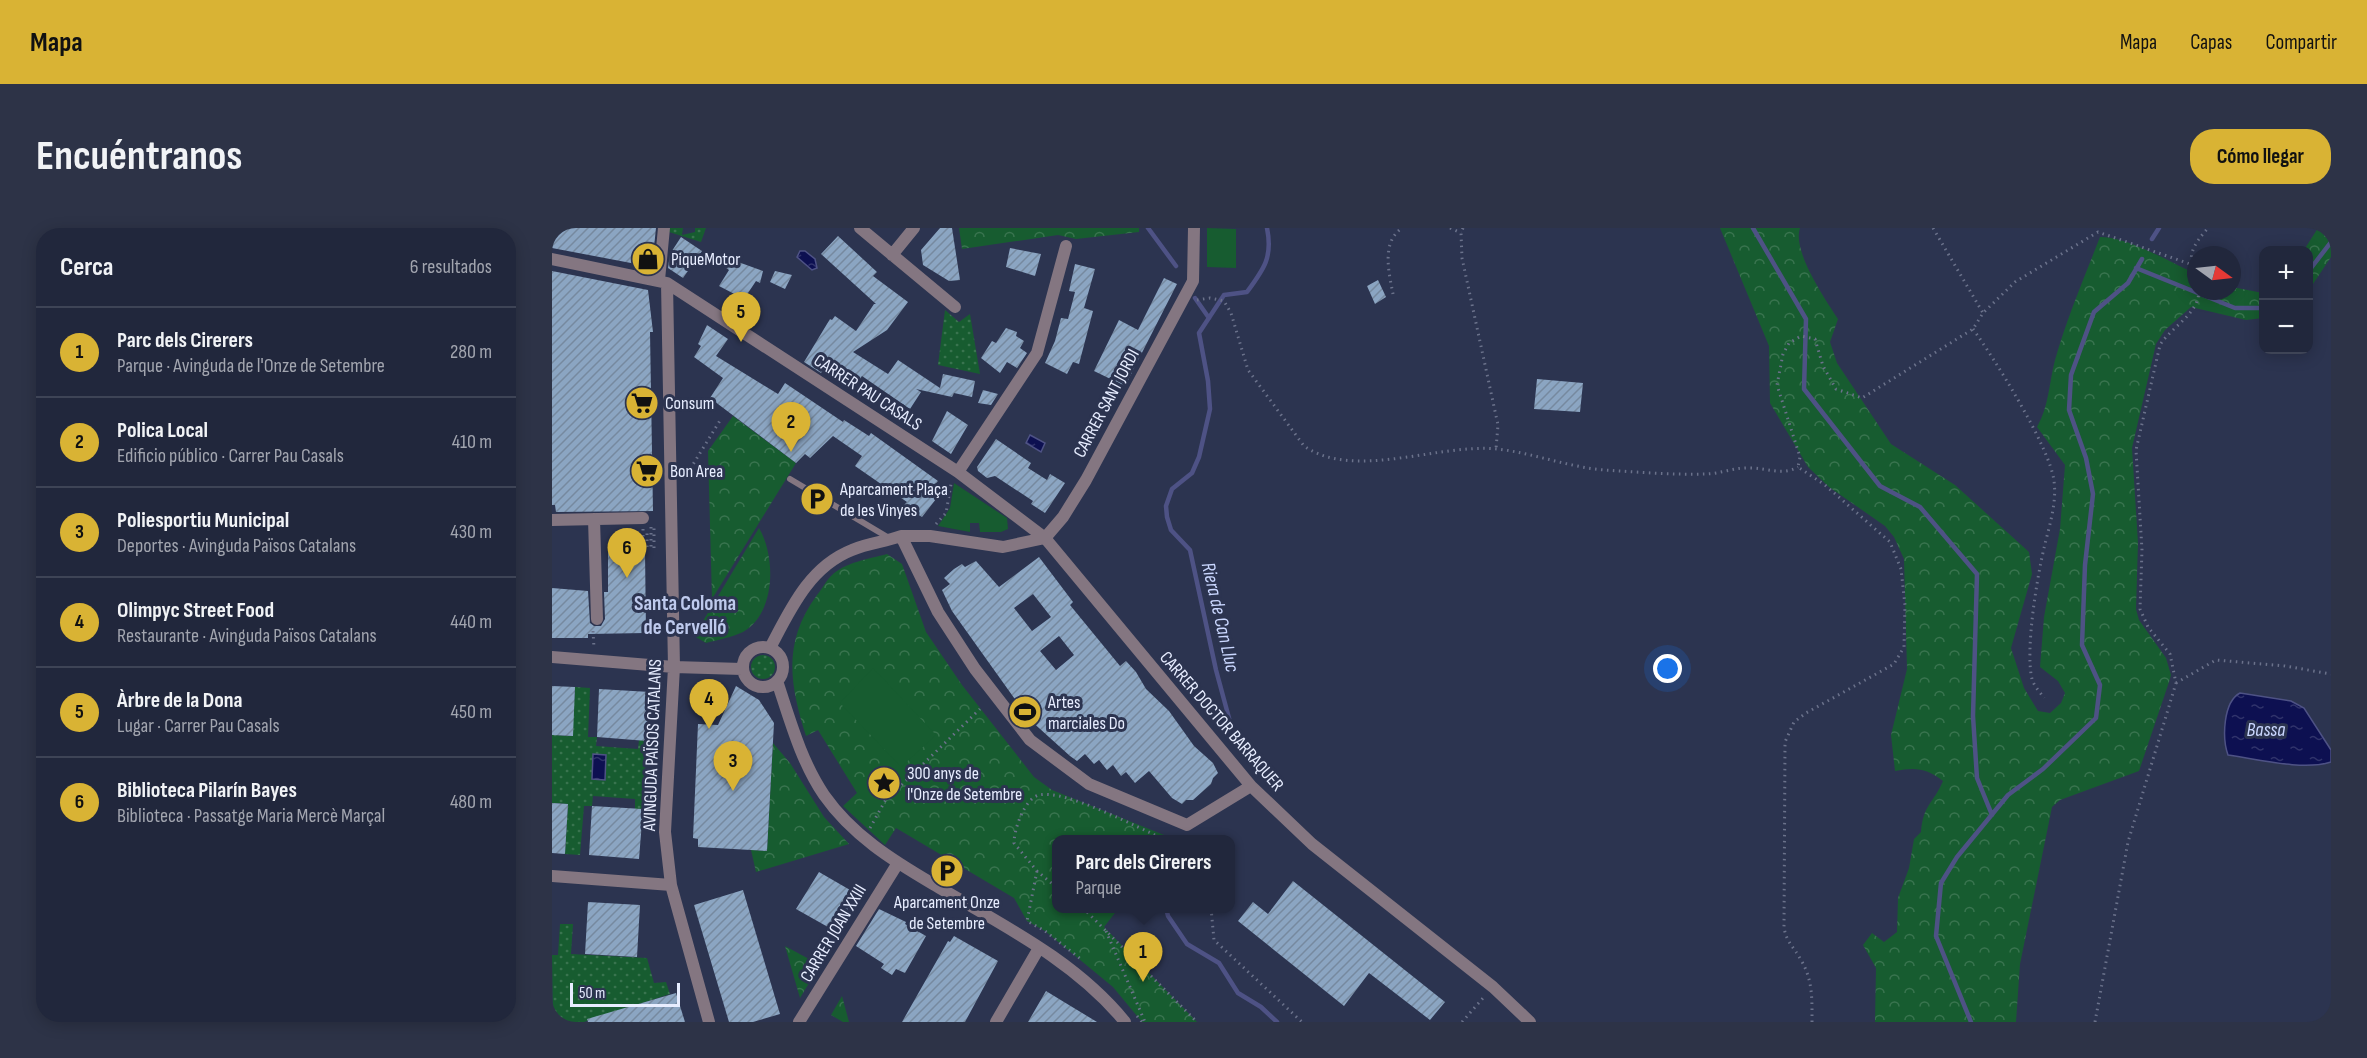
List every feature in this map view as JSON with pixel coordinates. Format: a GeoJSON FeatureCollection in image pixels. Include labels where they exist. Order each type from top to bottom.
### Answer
{"type":"FeatureCollection","features":[{"type":"Feature","properties":{"kind":"street","name":"AVINGUDA PAÏSOS CATALANS"},"geometry":{"type":"LineString","coordinates":[[664,228],[661,281],[674,667],[665,832],[671,885],[709,1022]]}},
{"type":"Feature","properties":{"kind":"street"},"geometry":{"type":"LineString","coordinates":[[860,228],[955,307]]}},
{"type":"Feature","properties":{"kind":"street"},"geometry":{"type":"LineString","coordinates":[[892,255],[914,228]]}},
{"type":"Feature","properties":{"kind":"street","name":"CARRER SANT JORDI"},"geometry":{"type":"LineString","coordinates":[[1045,538],[1063,517],[1086,480],[1193,280],[1194,228]]}},
{"type":"Feature","properties":{"kind":"street"},"geometry":{"type":"LineString","coordinates":[[954,476],[1037,353],[1066,246]]}},
{"type":"Feature","properties":{"kind":"street","name":"CARRER PAU CASALS"},"geometry":{"type":"LineString","coordinates":[[552,259],[661,281],[1045,538]]}},
{"type":"Feature","properties":{"kind":"street"},"geometry":{"type":"LineString","coordinates":[[552,520],[642,518]]}},
{"type":"Feature","properties":{"kind":"street"},"geometry":{"type":"LineString","coordinates":[[594,519],[597,619]]}},
{"type":"Feature","properties":{"kind":"street"},"geometry":{"type":"LineString","coordinates":[[770,648],[797,597],[823,568],[852,549],[897,538],[930,536],[1004,547],[1045,538]]}},
{"type":"Feature","properties":{"kind":"street"},"geometry":{"type":"LineString","coordinates":[[897,538],[938,612],[975,669],[1030,740],[1089,784],[1187,825],[1251,786]]}},
{"type":"Feature","properties":{"kind":"street","name":"CARRER DOCTOR BARRAQUER"},"geometry":{"type":"LineString","coordinates":[[1045,538],[1251,786],[1312,844],[1493,987],[1530,1022]]}},
{"type":"Feature","properties":{"kind":"street"},"geometry":{"type":"LineString","coordinates":[[756,647],[770,648],[780,656],[781,676],[777,681],[765,687],[752,685],[742,669],[743,662],[750,651],[756,647]]}},
{"type":"Feature","properties":{"kind":"street"},"geometry":{"type":"LineString","coordinates":[[552,657],[674,667],[742,669]]}},
{"type":"Feature","properties":{"kind":"street"},"geometry":{"type":"LineString","coordinates":[[777,681],[799,744],[825,796],[871,845],[1039,948],[1094,988],[1125,1022]]}},
{"type":"Feature","properties":{"kind":"street","name":"CARRER JOAN XXIII"},"geometry":{"type":"LineString","coordinates":[[799,1022],[898,863]]}},
{"type":"Feature","properties":{"kind":"street"},"geometry":{"type":"LineString","coordinates":[[552,876],[671,885]]}},
{"type":"Feature","properties":{"kind":"street"},"geometry":{"type":"LineString","coordinates":[[996,1022],[1039,948]]}},
{"type":"Feature","properties":{"kind":"lane"},"geometry":{"type":"LineString","coordinates":[[790,479],[897,538]]}},
{"type":"Feature","properties":{"kind":"path"},"geometry":{"type":"LineString","coordinates":[[1393,294],[1389,247],[1393,237],[1402,228]]}},
{"type":"Feature","properties":{"kind":"path"},"geometry":{"type":"LineString","coordinates":[[1450,228],[1461,233]]}},
{"type":"Feature","properties":{"kind":"path"},"geometry":{"type":"LineString","coordinates":[[1463,228],[1461,233],[1462,258],[1498,425],[1496,449]]}},
{"type":"Feature","properties":{"kind":"path"},"geometry":{"type":"LineString","coordinates":[[1933,228],[1983,312]]}},
{"type":"Feature","properties":{"kind":"path"},"geometry":{"type":"LineString","coordinates":[[2195,246],[2208,228]]}},
{"type":"Feature","properties":{"kind":"path"},"geometry":{"type":"LineString","coordinates":[[1798,466],[1800,457],[1777,385],[1783,354],[1789,343],[1801,336],[1815,339],[1823,366],[1836,389],[1862,398],[1973,329],[1983,312],[2023,277],[2098,232],[2187,263]]}},
{"type":"Feature","properties":{"kind":"path"},"geometry":{"type":"LineString","coordinates":[[1177,307],[1210,298],[1224,302],[1231,313],[1248,370],[1304,446],[1317,454],[1335,459],[1386,459],[1453,451],[1496,449],[1602,470],[1707,474],[1748,468],[1781,473],[1798,466]]}},
{"type":"Feature","properties":{"kind":"path"},"geometry":{"type":"LineString","coordinates":[[2095,1022],[2128,842],[2176,683],[2170,654],[2148,627],[2140,609],[2142,550],[2136,450],[2160,345],[2167,334],[2193,311],[2196,300]]}},
{"type":"Feature","properties":{"kind":"path"},"geometry":{"type":"LineString","coordinates":[[1973,329],[1987,347],[2032,428],[2054,481],[2050,528],[2035,596],[2030,653],[2032,681],[2044,698]]}},
{"type":"Feature","properties":{"kind":"path"},"geometry":{"type":"LineString","coordinates":[[683,480],[721,419]]}},
{"type":"Feature","properties":{"kind":"path"},"geometry":{"type":"LineString","coordinates":[[1798,466],[1825,484],[1890,542],[1901,569],[1905,605],[1904,647],[1894,664],[1806,713],[1794,722],[1785,742],[1784,927],[1788,943],[1801,959],[1811,982],[1812,1022]]}},
{"type":"Feature","properties":{"kind":"path"},"geometry":{"type":"LineString","coordinates":[[932,528],[946,513],[954,476]]}},
{"type":"Feature","properties":{"kind":"path"},"geometry":{"type":"LineString","coordinates":[[642,518],[643,548],[647,548],[647,524],[651,524],[651,548],[654,548],[654,524],[658,523]]}},
{"type":"Feature","properties":{"kind":"path"},"geometry":{"type":"LineString","coordinates":[[2176,683],[2216,660],[2285,666],[2331,674]]}},
{"type":"Feature","properties":{"kind":"path"},"geometry":{"type":"LineString","coordinates":[[868,831],[885,801],[980,709]]}},
{"type":"Feature","properties":{"kind":"path"},"geometry":{"type":"LineString","coordinates":[[1052,884],[1037,871],[1014,843],[1014,828],[1031,800],[1038,795],[1063,796],[1154,835]]}},
{"type":"Feature","properties":{"kind":"path"},"geometry":{"type":"LineString","coordinates":[[1027,921],[1037,871]]}},
{"type":"Feature","properties":{"kind":"path"},"geometry":{"type":"LineString","coordinates":[[1088,913],[1104,926],[1197,1022]]}},
{"type":"Feature","properties":{"kind":"path"},"geometry":{"type":"LineString","coordinates":[[1211,913],[1214,940],[1283,1001],[1302,1022]]}},
{"type":"Feature","properties":{"kind":"path"},"geometry":{"type":"LineString","coordinates":[[1104,926],[1145,1022]]}},
{"type":"Feature","properties":{"kind":"path"},"geometry":{"type":"LineString","coordinates":[[1462,1022],[1493,987]]}},
{"type":"Feature","properties":{"kind":"green space"},"geometry":{"type":"Polygon","coordinates":[[[670,228],[683,228],[682,235],[695,232],[695,228],[706,228],[701,242],[669,232],[670,228]]]}},
{"type":"Feature","properties":{"kind":"green space"},"geometry":{"type":"Polygon","coordinates":[[[959,228],[1139,228],[1139,232],[1076,239],[1058,235],[962,249],[959,228]]]}},
{"type":"Feature","properties":{"kind":"green space"},"geometry":{"type":"Polygon","coordinates":[[[1207,228],[1236,229],[1236,268],[1207,267],[1207,228]]]}},
{"type":"Feature","properties":{"kind":"green space"},"geometry":{"type":"Polygon","coordinates":[[[1720,228],[1800,228],[1799,238],[1805,262],[1838,319],[1830,342],[1837,363],[1891,444],[1955,485],[2029,552],[2032,574],[2011,648],[2024,688],[2038,711],[2050,713],[2061,703],[2065,693],[2058,681],[2040,667],[2044,617],[2060,529],[2065,465],[2037,427],[2046,403],[2055,360],[2065,329],[2100,237],[2135,245],[2187,270],[2187,300],[2241,300],[2241,289],[2259,292],[2259,318],[2246,320],[2191,307],[2165,330],[2156,344],[2132,448],[2138,543],[2136,609],[2139,620],[2166,658],[2171,675],[2139,771],[2060,800],[2052,807],[2020,964],[2016,1022],[1875,1022],[1876,968],[1863,945],[1872,933],[1884,942],[1897,932],[1898,898],[1909,868],[1914,839],[1921,832],[1926,810],[1943,781],[1932,773],[1920,770],[1895,771],[1891,735],[1907,669],[1904,559],[1894,537],[1885,526],[1829,487],[1808,467],[1770,403],[1769,346],[1720,228]]]}},
{"type":"Feature","properties":{"kind":"green space"},"geometry":{"type":"Polygon","coordinates":[[[2318,228],[2331,228],[2331,257],[2313,284],[2313,246],[2307,246],[2318,228]]]}},
{"type":"Feature","properties":{"kind":"green space"},"geometry":{"type":"Polygon","coordinates":[[[945,310],[959,322],[970,314],[980,374],[938,365],[945,310]]]}},
{"type":"Feature","properties":{"kind":"green space"},"geometry":{"type":"Polygon","coordinates":[[[733,416],[796,463],[712,599],[708,451],[733,416]]]}},
{"type":"Feature","properties":{"kind":"green space"},"geometry":{"type":"Polygon","coordinates":[[[954,483],[1007,518],[1008,529],[1001,532],[980,532],[979,523],[970,523],[970,532],[938,526],[950,508],[954,483]]]}},
{"type":"Feature","properties":{"kind":"green space"},"geometry":{"type":"Polygon","coordinates":[[[759,528],[765,540],[770,569],[770,584],[762,612],[743,632],[706,643],[694,636],[759,528]]]}},
{"type":"Feature","properties":{"kind":"green space"},"geometry":{"type":"Polygon","coordinates":[[[887,554],[902,564],[926,632],[962,685],[1034,777],[1052,790],[1164,835],[1052,835],[1052,913],[1115,913],[1104,927],[1197,1022],[1142,1022],[1113,987],[1045,931],[1027,921],[1014,898],[896,828],[885,845],[843,806],[857,793],[818,730],[806,736],[796,698],[792,663],[799,629],[817,595],[837,571],[865,559],[887,554]]]}},
{"type":"Feature","properties":{"kind":"green space"},"geometry":{"type":"Polygon","coordinates":[[[763,655],[772,658],[775,667],[772,676],[763,679],[754,676],[751,667],[754,658],[763,655]]]}},
{"type":"Feature","properties":{"kind":"green space"},"geometry":{"type":"Polygon","coordinates":[[[873,668],[936,735],[901,767],[840,703],[873,668]]]}},
{"type":"Feature","properties":{"kind":"green space"},"geometry":{"type":"Polygon","coordinates":[[[575,687],[590,688],[588,737],[597,737],[596,746],[638,749],[639,740],[647,741],[643,809],[635,809],[635,799],[593,796],[592,806],[584,806],[580,855],[565,854],[568,804],[552,803],[552,735],[572,736],[575,687]]]}},
{"type":"Feature","properties":{"kind":"green space"},"geometry":{"type":"Polygon","coordinates":[[[773,743],[790,763],[824,817],[849,844],[756,872],[751,850],[767,851],[773,743]]]}},
{"type":"Feature","properties":{"kind":"green space"},"geometry":{"type":"Polygon","coordinates":[[[560,924],[573,924],[571,954],[647,958],[654,983],[666,982],[670,994],[584,1022],[553,1022],[552,955],[558,955],[560,924]]]}},
{"type":"Feature","properties":{"kind":"green space"},"geometry":{"type":"Polygon","coordinates":[[[785,946],[820,965],[800,998],[785,946]]]}},
{"type":"Feature","properties":{"kind":"green space"},"geometry":{"type":"Polygon","coordinates":[[[842,996],[849,1022],[843,1022],[831,1015],[842,996]]]}},
{"type":"Feature","properties":{"kind":"water"},"geometry":{"type":"Polygon","coordinates":[[[800,251],[805,251],[815,259],[817,268],[812,270],[797,257],[800,251]]]}},
{"type":"Feature","properties":{"kind":"water"},"geometry":{"type":"Polygon","coordinates":[[[1030,435],[1045,443],[1041,452],[1026,443],[1030,435]]]}},
{"type":"Feature","properties":{"kind":"water","name":"Bassa"},"geometry":{"type":"Polygon","coordinates":[[[2240,693],[2291,701],[2304,708],[2331,750],[2331,762],[2294,765],[2228,755],[2225,721],[2230,704],[2240,693]]]}},
{"type":"Feature","properties":{"kind":"water"},"geometry":{"type":"Polygon","coordinates":[[[593,754],[606,755],[605,780],[592,779],[593,754]]]}},
{"type":"Feature","properties":{"kind":"building"},"geometry":{"type":"Polygon","coordinates":[[[552,228],[656,228],[652,267],[552,248],[552,228]]]}},
{"type":"Feature","properties":{"kind":"building"},"geometry":{"type":"Polygon","coordinates":[[[940,228],[952,228],[960,280],[949,281],[923,265],[921,250],[940,228]]]}},
{"type":"Feature","properties":{"kind":"building"},"geometry":{"type":"Polygon","coordinates":[[[838,236],[877,272],[873,276],[908,302],[887,330],[853,352],[888,374],[898,360],[940,388],[943,374],[975,381],[972,397],[954,393],[952,397],[916,389],[921,392],[910,409],[862,376],[854,388],[825,368],[821,373],[804,362],[830,319],[832,320],[835,316],[856,331],[876,304],[821,254],[838,236]]]}},
{"type":"Feature","properties":{"kind":"building"},"geometry":{"type":"Polygon","coordinates":[[[681,237],[702,251],[683,278],[668,268],[670,254],[681,237]]]}},
{"type":"Feature","properties":{"kind":"building"},"geometry":{"type":"Polygon","coordinates":[[[1010,248],[1041,254],[1035,276],[1006,267],[1010,248]]]}},
{"type":"Feature","properties":{"kind":"building"},"geometry":{"type":"Polygon","coordinates":[[[730,259],[763,271],[760,283],[756,281],[744,299],[719,286],[729,270],[725,267],[730,259]]]}},
{"type":"Feature","properties":{"kind":"building"},"geometry":{"type":"Polygon","coordinates":[[[1075,264],[1095,269],[1084,308],[1093,311],[1079,364],[1073,362],[1067,374],[1045,363],[1055,341],[1061,318],[1068,319],[1075,292],[1069,291],[1075,264]]]}},
{"type":"Feature","properties":{"kind":"building"},"geometry":{"type":"Polygon","coordinates":[[[552,271],[648,290],[653,332],[650,332],[653,511],[556,512],[555,505],[552,505],[552,271]]]}},
{"type":"Feature","properties":{"kind":"building"},"geometry":{"type":"Polygon","coordinates":[[[775,271],[792,275],[785,289],[770,282],[775,271]]]}},
{"type":"Feature","properties":{"kind":"building"},"geometry":{"type":"Polygon","coordinates":[[[1164,278],[1177,284],[1125,386],[1094,371],[1119,320],[1138,330],[1164,278]]]}},
{"type":"Feature","properties":{"kind":"building"},"geometry":{"type":"Polygon","coordinates":[[[1378,280],[1386,297],[1375,304],[1367,286],[1378,280]]]}},
{"type":"Feature","properties":{"kind":"building"},"geometry":{"type":"Polygon","coordinates":[[[707,325],[728,339],[716,356],[778,394],[785,383],[843,422],[844,420],[869,436],[871,433],[938,481],[932,488],[940,494],[922,517],[903,506],[907,502],[855,466],[862,456],[833,436],[810,458],[805,454],[796,463],[710,398],[723,378],[694,357],[701,346],[698,344],[707,325]]]}},
{"type":"Feature","properties":{"kind":"building"},"geometry":{"type":"Polygon","coordinates":[[[1006,328],[1017,332],[1016,336],[1024,341],[1020,348],[1027,353],[1017,368],[1007,362],[1000,373],[981,358],[992,341],[996,343],[1006,328]]]}},
{"type":"Feature","properties":{"kind":"building"},"geometry":{"type":"Polygon","coordinates":[[[1537,379],[1583,383],[1580,412],[1534,409],[1537,379]]]}},
{"type":"Feature","properties":{"kind":"building"},"geometry":{"type":"Polygon","coordinates":[[[983,390],[998,394],[991,405],[978,403],[983,390]]]}},
{"type":"Feature","properties":{"kind":"building"},"geometry":{"type":"Polygon","coordinates":[[[947,411],[968,425],[951,454],[932,441],[947,411]]]}},
{"type":"Feature","properties":{"kind":"building"},"geometry":{"type":"Polygon","coordinates":[[[996,439],[1031,463],[1028,468],[1047,480],[1050,474],[1065,483],[1045,513],[1031,504],[1033,501],[995,476],[987,478],[978,471],[977,467],[996,439]]]}},
{"type":"Feature","properties":{"kind":"building"},"geometry":{"type":"Polygon","coordinates":[[[645,551],[646,633],[588,634],[588,638],[552,638],[552,588],[588,591],[590,623],[594,626],[601,626],[605,619],[604,592],[608,592],[608,552],[645,551]]]}},
{"type":"Feature","properties":{"kind":"building"},"geometry":{"type":"Polygon","coordinates":[[[1039,557],[1073,602],[1070,605],[1120,666],[1126,661],[1146,689],[1169,711],[1194,746],[1213,763],[1218,773],[1211,784],[1193,800],[1186,800],[1182,804],[1172,798],[1149,771],[1135,783],[1126,772],[1121,776],[1113,765],[1107,770],[1099,760],[1094,764],[1085,754],[1077,761],[1029,719],[952,611],[942,590],[950,584],[944,578],[954,569],[962,564],[965,567],[976,561],[999,587],[1039,557]],[[1033,594],[1014,608],[1032,631],[1051,617],[1033,594]],[[1059,636],[1040,651],[1056,670],[1074,655],[1059,636]]]}},
{"type":"Feature","properties":{"kind":"building"},"geometry":{"type":"Polygon","coordinates":[[[552,686],[575,687],[573,736],[552,735],[552,686]]]}},
{"type":"Feature","properties":{"kind":"building"},"geometry":{"type":"Polygon","coordinates":[[[736,686],[759,700],[774,723],[767,851],[698,847],[698,839],[693,838],[698,724],[718,725],[736,686]]]}},
{"type":"Feature","properties":{"kind":"building"},"geometry":{"type":"Polygon","coordinates":[[[599,689],[650,692],[647,741],[597,737],[599,689]]]}},
{"type":"Feature","properties":{"kind":"building"},"geometry":{"type":"Polygon","coordinates":[[[552,803],[568,804],[565,854],[552,853],[552,803]]]}},
{"type":"Feature","properties":{"kind":"building"},"geometry":{"type":"Polygon","coordinates":[[[592,806],[643,809],[639,859],[589,855],[592,806]]]}},
{"type":"Feature","properties":{"kind":"building"},"geometry":{"type":"Polygon","coordinates":[[[819,872],[857,894],[835,931],[796,909],[819,872]]]}},
{"type":"Feature","properties":{"kind":"building"},"geometry":{"type":"Polygon","coordinates":[[[1293,881],[1445,1002],[1430,1020],[1369,973],[1344,1006],[1238,921],[1253,902],[1268,914],[1293,881]]]}},
{"type":"Feature","properties":{"kind":"building"},"geometry":{"type":"Polygon","coordinates":[[[743,890],[780,1014],[753,1022],[729,1022],[694,905],[743,890]]]}},
{"type":"Feature","properties":{"kind":"building"},"geometry":{"type":"Polygon","coordinates":[[[588,902],[640,905],[637,957],[585,954],[588,902]]]}},
{"type":"Feature","properties":{"kind":"building"},"geometry":{"type":"Polygon","coordinates":[[[879,909],[906,922],[905,924],[926,936],[905,973],[896,969],[892,975],[881,968],[884,964],[856,946],[879,909]]]}},
{"type":"Feature","properties":{"kind":"building"},"geometry":{"type":"Polygon","coordinates":[[[954,936],[998,961],[965,1022],[902,1022],[948,941],[950,942],[954,936]]]}},
{"type":"Feature","properties":{"kind":"building"},"geometry":{"type":"Polygon","coordinates":[[[1046,991],[1064,1002],[1097,1022],[1028,1022],[1046,991]]]}},
{"type":"Feature","properties":{"kind":"building"},"geometry":{"type":"Polygon","coordinates":[[[676,993],[685,1022],[588,1022],[587,1019],[676,993]]]}},
{"type":"Feature","properties":{"kind":"waterway"},"geometry":{"type":"LineString","coordinates":[[1148,228],[1176,266]]}},
{"type":"Feature","properties":{"kind":"waterway","name":"Riera de Can Lluc"},"geometry":{"type":"LineString","coordinates":[[1236,744],[1216,670],[1190,550],[1171,530],[1166,506],[1172,489],[1192,473],[1199,457],[1210,409],[1208,381],[1199,333],[1224,295],[1247,292],[1258,276],[1268,255],[1267,228]]}},
{"type":"Feature","properties":{"kind":"waterway"},"geometry":{"type":"LineString","coordinates":[[1753,228],[1806,319],[1804,389],[1880,486],[1920,507],[1977,574],[1973,716],[1977,778],[1992,815]]}},
{"type":"Feature","properties":{"kind":"waterway"},"geometry":{"type":"LineString","coordinates":[[2152,239],[2159,228]]}},
{"type":"Feature","properties":{"kind":"waterway"},"geometry":{"type":"LineString","coordinates":[[2313,265],[2331,242]]}},
{"type":"Feature","properties":{"kind":"waterway"},"geometry":{"type":"LineString","coordinates":[[1971,1022],[1936,936],[1941,883],[1957,857],[2008,795],[2043,769],[2096,718],[2100,685],[2082,645],[2085,565],[2093,494],[2086,458],[2069,410],[2071,375],[2094,312],[2128,283],[2142,259]]}},
{"type":"Feature","properties":{"kind":"waterway"},"geometry":{"type":"LineString","coordinates":[[2136,268],[2235,308],[2259,308]]}},
{"type":"Feature","properties":{"kind":"waterway"},"geometry":{"type":"LineString","coordinates":[[1195,298],[1209,318]]}},
{"type":"Feature","properties":{"kind":"waterway","name":"Riera de Can Lluc"},"geometry":{"type":"LineString","coordinates":[[1167,913],[1187,944],[1219,963],[1238,993],[1261,1007],[1277,1022]]}},
{"type":"Feature","properties":{"kind":"place","name":"PiqueMotor"},"geometry":{"type":"Point","coordinates":[648,259]}},
{"type":"Feature","properties":{"kind":"place","name":"Àrbre de la Dona"},"geometry":{"type":"Point","coordinates":[741,342]}},
{"type":"Feature","properties":{"kind":"place","name":"Consum"},"geometry":{"type":"Point","coordinates":[642,403]}},
{"type":"Feature","properties":{"kind":"place","name":"Polica Local"},"geometry":{"type":"Point","coordinates":[791,452]}},
{"type":"Feature","properties":{"kind":"place","name":"Bon Area"},"geometry":{"type":"Point","coordinates":[647,471]}},
{"type":"Feature","properties":{"kind":"place","name":"Aparcament Plaça de les Vinyes"},"geometry":{"type":"Point","coordinates":[817,499]}},
{"type":"Feature","properties":{"kind":"place","name":"Biblioteca Pilarín Bayes"},"geometry":{"type":"Point","coordinates":[627,578]}},
{"type":"Feature","properties":{"kind":"place","name":"Artes marciales Do"},"geometry":{"type":"Point","coordinates":[1025,712]}},
{"type":"Feature","properties":{"kind":"place","name":"Olimpyc Street Food"},"geometry":{"type":"Point","coordinates":[709,729]}},
{"type":"Feature","properties":{"kind":"place","name":"300 anys de l'Onze de Setembre"},"geometry":{"type":"Point","coordinates":[884,783]}},
{"type":"Feature","properties":{"kind":"place","name":"Poliesportiu Municipal"},"geometry":{"type":"Point","coordinates":[733,791]}},
{"type":"Feature","properties":{"kind":"place","name":"Aparcament Onze de Setembre"},"geometry":{"type":"Point","coordinates":[947,871]}},
{"type":"Feature","properties":{"kind":"place","name":"Parc dels Cirerers"},"geometry":{"type":"Point","coordinates":[1143,982]}},
{"type":"Feature","properties":{"kind":"district","name":"Santa Coloma de Cervelló"},"geometry":{"type":"Point","coordinates":[685,615]}}]}
